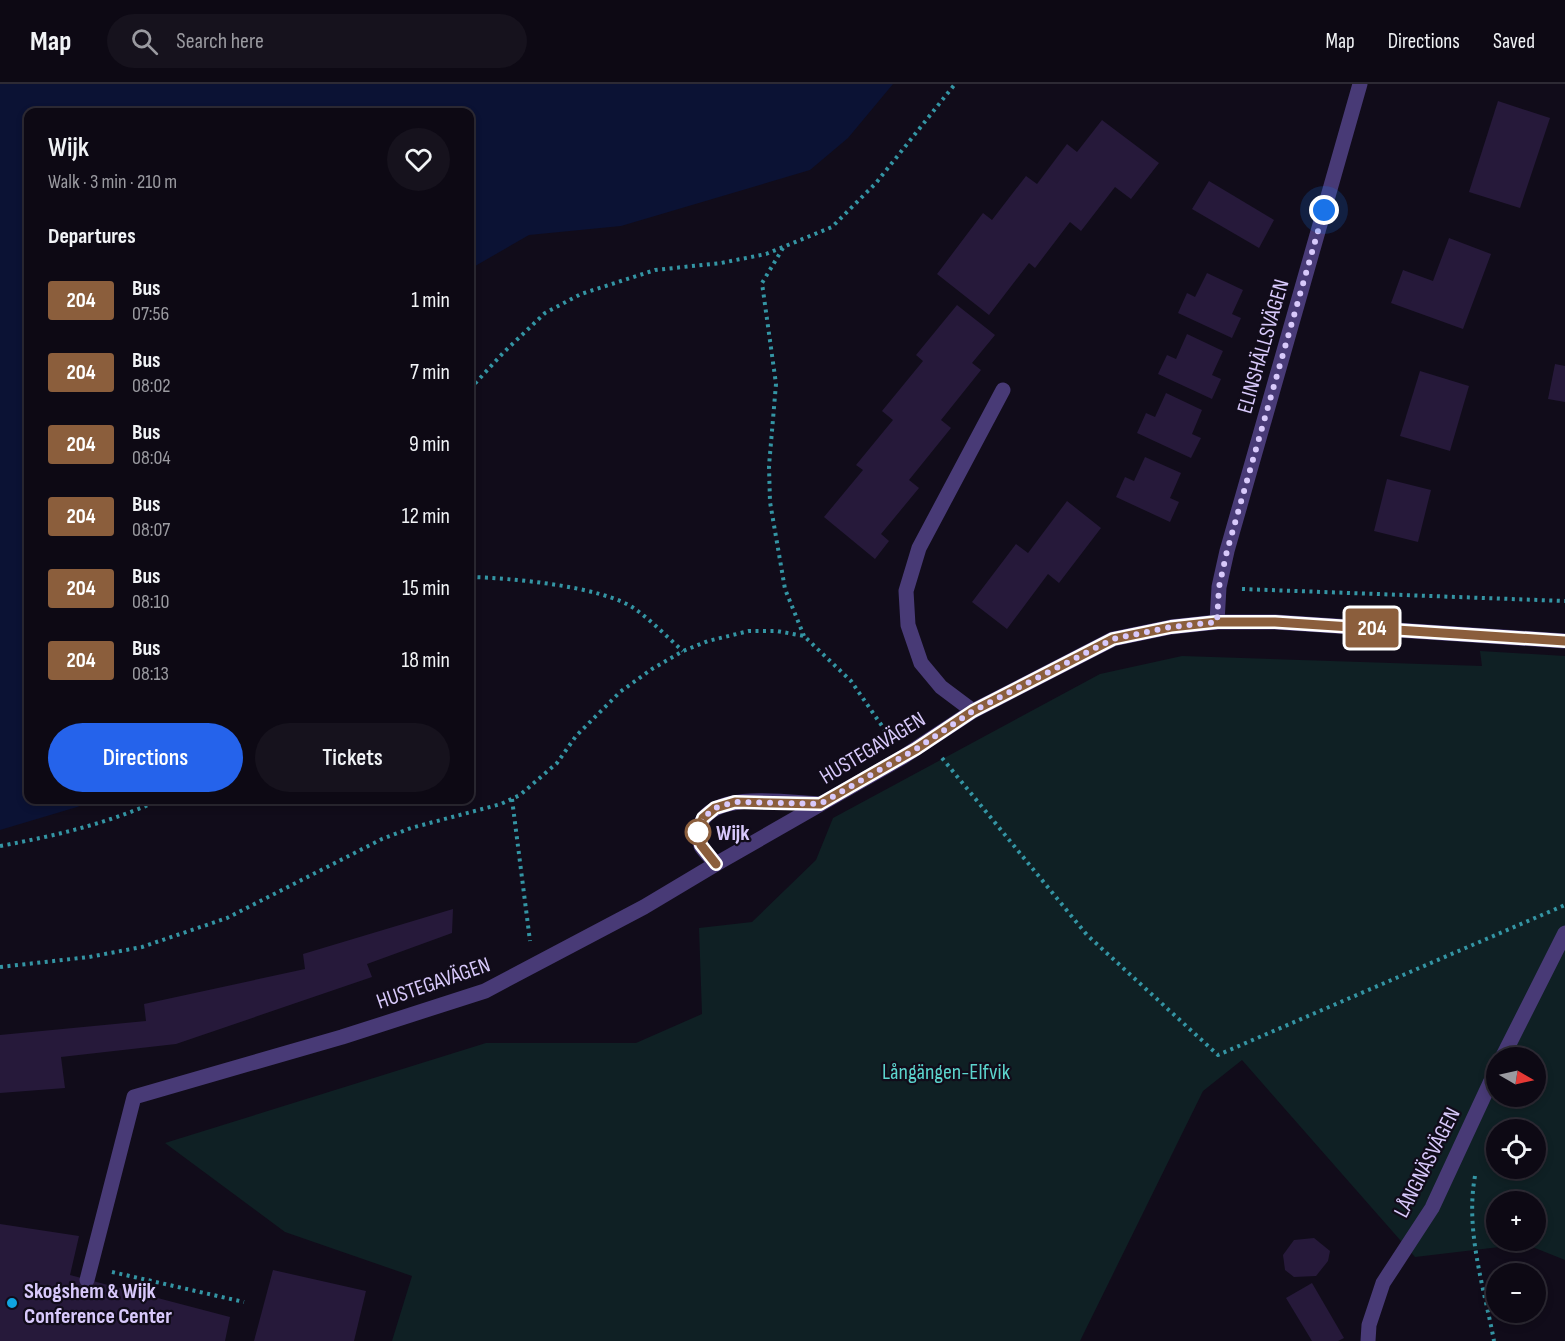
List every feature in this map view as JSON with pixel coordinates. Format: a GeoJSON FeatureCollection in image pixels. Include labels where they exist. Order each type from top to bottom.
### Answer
{"type":"FeatureCollection","features":[{"type":"Feature","properties":{"kind":"street","name":"ELINSHÄLLSVÄGEN"},"geometry":{"type":"LineString","coordinates":[[1217,622],[1219,587],[1227,551],[1360,84]]}},
{"type":"Feature","properties":{"kind":"street"},"geometry":{"type":"LineString","coordinates":[[973,711],[941,687],[921,663],[908,625],[906,591],[920,549],[1003,390]]}},
{"type":"Feature","properties":{"kind":"street","name":"HUSTEGAVÄGEN"},"geometry":{"type":"LineString","coordinates":[[87,1280],[134,1097],[342,1037],[485,991],[644,907],[903,757],[973,711],[1113,639],[1171,627],[1217,622],[1275,622],[1565,641]]}},
{"type":"Feature","properties":{"kind":"street"},"geometry":{"type":"LineString","coordinates":[[716,864],[701,845],[698,831],[703,818],[715,808],[735,802],[820,804]]}},
{"type":"Feature","properties":{"kind":"street"},"geometry":{"type":"LineString","coordinates":[[1508,1047],[1565,933]]}},
{"type":"Feature","properties":{"kind":"street","name":"LÅNGNÄSVÄGEN"},"geometry":{"type":"LineString","coordinates":[[1368,1341],[1369,1325],[1383,1283],[1432,1208],[1486,1092]]}},
{"type":"Feature","properties":{"kind":"path"},"geometry":{"type":"LineString","coordinates":[[474,386],[504,352],[545,313],[581,294],[655,270],[722,263],[766,254],[832,227],[876,183],[955,84]]}},
{"type":"Feature","properties":{"kind":"path"},"geometry":{"type":"LineString","coordinates":[[783,248],[762,283],[776,384],[769,466],[771,502],[785,589],[804,636],[851,681],[903,757]]}},
{"type":"Feature","properties":{"kind":"path"},"geometry":{"type":"LineString","coordinates":[[474,577],[540,584],[587,591],[614,598],[634,608],[683,651]]}},
{"type":"Feature","properties":{"kind":"path"},"geometry":{"type":"LineString","coordinates":[[1219,587],[1565,601]]}},
{"type":"Feature","properties":{"kind":"path"},"geometry":{"type":"LineString","coordinates":[[0,967],[88,957],[142,947],[227,918],[382,839],[411,828],[476,812],[520,795],[557,763],[576,736],[620,692],[652,669],[683,651],[708,641],[748,631],[804,636]]}},
{"type":"Feature","properties":{"kind":"path"},"geometry":{"type":"LineString","coordinates":[[929,741],[1088,935],[1218,1055],[1565,905]]}},
{"type":"Feature","properties":{"kind":"path"},"geometry":{"type":"LineString","coordinates":[[512,799],[533,966]]}},
{"type":"Feature","properties":{"kind":"path"},"geometry":{"type":"LineString","coordinates":[[0,846],[70,833],[151,804]]}},
{"type":"Feature","properties":{"kind":"path"},"geometry":{"type":"LineString","coordinates":[[1476,1168],[1472,1190],[1474,1242],[1494,1341]]}},
{"type":"Feature","properties":{"kind":"path"},"geometry":{"type":"LineString","coordinates":[[113,1272],[244,1302]]}},
{"type":"Feature","properties":{"kind":"green space","name":"Långängen-Elfvik"},"geometry":{"type":"Polygon","coordinates":[[[1480,651],[1565,656],[1565,1260],[1542,1251],[1546,1251],[1546,1191],[1486,1191],[1486,1249],[1415,1257],[1242,1060],[1203,1091],[1080,1341],[392,1341],[412,1276],[285,1232],[165,1143],[486,1043],[636,1043],[702,1014],[699,928],[752,922],[816,860],[833,818],[1100,674],[1182,656],[1482,666],[1480,651]]]}},
{"type":"Feature","properties":{"kind":"water"},"geometry":{"type":"Polygon","coordinates":[[[0,84],[893,84],[848,138],[810,170],[621,226],[529,235],[474,267],[474,108],[24,108],[24,804],[85,804],[0,830],[0,84]]]}},
{"type":"Feature","properties":{"kind":"building"},"geometry":{"type":"Polygon","coordinates":[[[1498,101],[1550,118],[1520,208],[1469,192],[1498,101]]]}},
{"type":"Feature","properties":{"kind":"building"},"geometry":{"type":"Polygon","coordinates":[[[1102,120],[1159,163],[1131,199],[1115,187],[1081,231],[1070,222],[1035,268],[1029,263],[989,315],[937,274],[983,213],[992,220],[1026,176],[1037,184],[1067,144],[1077,152],[1102,120]]]}},
{"type":"Feature","properties":{"kind":"building"},"geometry":{"type":"Polygon","coordinates":[[[1209,181],[1274,220],[1259,248],[1192,209],[1209,181]]]}},
{"type":"Feature","properties":{"kind":"building"},"geometry":{"type":"Polygon","coordinates":[[[1449,238],[1491,254],[1463,329],[1391,303],[1403,270],[1433,281],[1449,238]]]}},
{"type":"Feature","properties":{"kind":"building"},"geometry":{"type":"Polygon","coordinates":[[[1207,273],[1243,290],[1232,314],[1241,318],[1232,338],[1178,313],[1187,293],[1195,297],[1207,273]]]}},
{"type":"Feature","properties":{"kind":"building"},"geometry":{"type":"Polygon","coordinates":[[[957,305],[995,335],[972,363],[981,370],[941,420],[951,428],[909,480],[919,488],[881,534],[889,541],[875,559],[824,517],[863,470],[856,465],[893,420],[882,411],[923,361],[916,355],[957,305]]]}},
{"type":"Feature","properties":{"kind":"building"},"geometry":{"type":"Polygon","coordinates":[[[1187,334],[1223,351],[1212,375],[1221,379],[1212,399],[1158,374],[1167,355],[1176,359],[1187,334]]]}},
{"type":"Feature","properties":{"kind":"building"},"geometry":{"type":"Polygon","coordinates":[[[1555,364],[1565,366],[1565,402],[1548,399],[1555,364]]]}},
{"type":"Feature","properties":{"kind":"building"},"geometry":{"type":"Polygon","coordinates":[[[1420,371],[1469,386],[1450,451],[1400,436],[1420,371]]]}},
{"type":"Feature","properties":{"kind":"building"},"geometry":{"type":"Polygon","coordinates":[[[1166,393],[1202,410],[1192,434],[1201,438],[1191,458],[1137,433],[1146,413],[1155,417],[1166,393]]]}},
{"type":"Feature","properties":{"kind":"building"},"geometry":{"type":"Polygon","coordinates":[[[1145,457],[1181,473],[1170,498],[1179,502],[1170,522],[1116,497],[1125,477],[1134,481],[1145,457]]]}},
{"type":"Feature","properties":{"kind":"building"},"geometry":{"type":"Polygon","coordinates":[[[1387,479],[1431,490],[1418,542],[1374,531],[1387,479]]]}},
{"type":"Feature","properties":{"kind":"building"},"geometry":{"type":"Polygon","coordinates":[[[1067,501],[1101,528],[1059,583],[1048,574],[1007,629],[972,602],[1016,544],[1028,553],[1067,501]]]}},
{"type":"Feature","properties":{"kind":"building"},"geometry":{"type":"Polygon","coordinates":[[[453,909],[452,933],[367,964],[372,977],[176,1044],[61,1057],[65,1088],[0,1093],[0,1035],[146,1021],[144,1004],[305,969],[303,954],[453,909]]]}},
{"type":"Feature","properties":{"kind":"building"},"geometry":{"type":"Polygon","coordinates":[[[0,1224],[79,1236],[70,1275],[230,1317],[225,1341],[0,1341],[0,1224]]]}},
{"type":"Feature","properties":{"kind":"building"},"geometry":{"type":"Polygon","coordinates":[[[1314,1238],[1330,1251],[1328,1261],[1316,1276],[1294,1277],[1285,1270],[1283,1255],[1294,1240],[1314,1238]]]}},
{"type":"Feature","properties":{"kind":"building"},"geometry":{"type":"Polygon","coordinates":[[[273,1270],[366,1291],[354,1341],[254,1341],[273,1270]]]}},
{"type":"Feature","properties":{"kind":"building"},"geometry":{"type":"Polygon","coordinates":[[[1312,1283],[1344,1338],[1338,1341],[1312,1341],[1286,1298],[1312,1283]]]}},
{"type":"Feature","properties":{"kind":"bus line","name":"204"},"geometry":{"type":"LineString","coordinates":[[716,864],[701,845],[698,831],[703,818],[715,808],[735,802],[820,804],[916,749],[973,711],[1113,639],[1171,627],[1217,622],[1275,622],[1565,641]]}},
{"type":"Feature","properties":{"kind":"place","name":"Wijk"},"geometry":{"type":"Point","coordinates":[698,832]}},
{"type":"Feature","properties":{"kind":"place","name":"Skogshem & Wijk Conference Center"},"geometry":{"type":"Point","coordinates":[12,1303]}},
{"type":"Feature","properties":{"kind":"route"},"geometry":{"type":"LineString","coordinates":[[698,832],[703,818],[715,808],[735,802],[820,804],[916,749],[973,711],[1113,639],[1171,627],[1217,622],[1219,587],[1227,551],[1324,210]]}}]}
